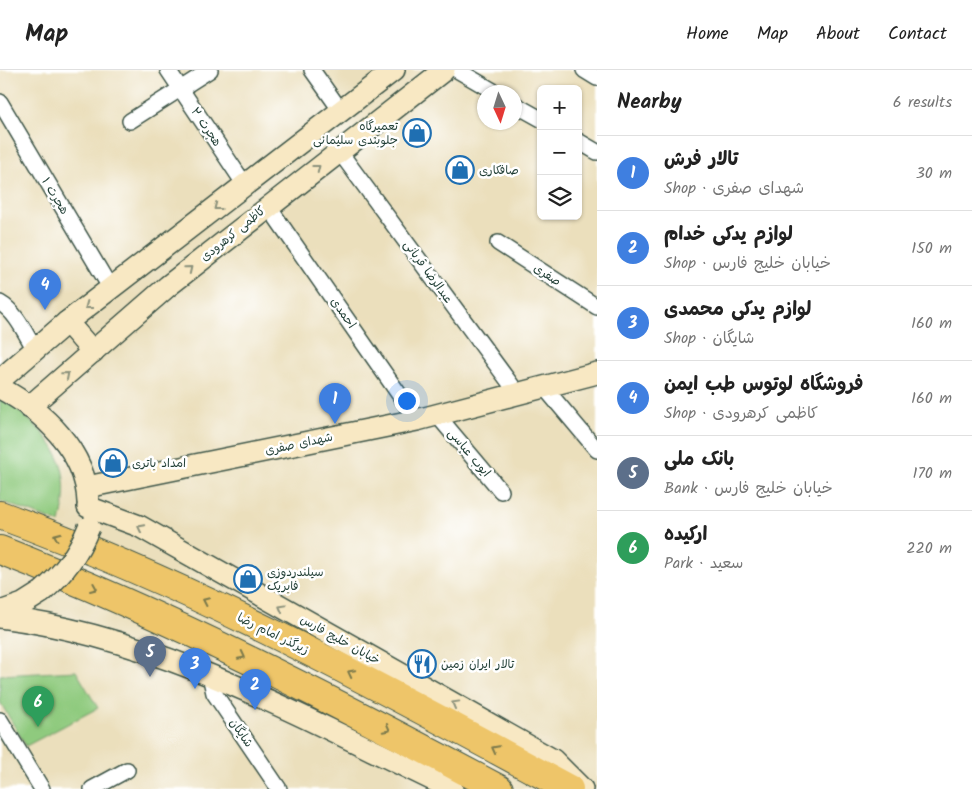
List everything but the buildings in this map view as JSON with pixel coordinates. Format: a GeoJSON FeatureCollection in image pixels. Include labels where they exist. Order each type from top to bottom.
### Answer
{"type":"FeatureCollection","features":[{"type":"Feature","properties":{"kind":"highway","name":"زیرگذر امام رضا"},"geometry":{"type":"LineString","coordinates":[[0,515],[52,534],[125,565],[267,630],[569,789]]}},
{"type":"Feature","properties":{"kind":"highway"},"geometry":{"type":"LineString","coordinates":[[0,550],[90,586],[209,640],[372,721],[499,789]]}},
{"type":"Feature","properties":{"kind":"main road"},"geometry":{"type":"LineString","coordinates":[[0,380],[34,348],[394,70]]}},
{"type":"Feature","properties":{"kind":"main road","name":"کاظمی کرهرودی"},"geometry":{"type":"LineString","coordinates":[[29,407],[168,286],[444,70]]}},
{"type":"Feature","properties":{"kind":"main road"},"geometry":{"type":"LineString","coordinates":[[68,322],[93,352]]}},
{"type":"Feature","properties":{"kind":"main road","name":"شهدای صفری"},"geometry":{"type":"LineString","coordinates":[[88,507],[597,373]]}},
{"type":"Feature","properties":{"kind":"main road"},"geometry":{"type":"LineString","coordinates":[[0,388],[16,396],[57,431],[77,459],[88,507],[80,549],[69,566],[42,592],[23,604],[0,612]]}},
{"type":"Feature","properties":{"kind":"main road","name":"خیابان خلیج فارس"},"geometry":{"type":"LineString","coordinates":[[88,507],[139,526],[553,760],[582,789]]}},
{"type":"Feature","properties":{"kind":"main road"},"geometry":{"type":"LineString","coordinates":[[0,617],[44,622],[120,642],[210,675],[452,789]]}},
{"type":"Feature","properties":{"kind":"street","name":"هجرت ۲"},"geometry":{"type":"LineString","coordinates":[[168,70],[244,185]]}},
{"type":"Feature","properties":{"kind":"street"},"geometry":{"type":"LineString","coordinates":[[130,121],[210,70]]}},
{"type":"Feature","properties":{"kind":"street"},"geometry":{"type":"LineString","coordinates":[[312,70],[341,111]]}},
{"type":"Feature","properties":{"kind":"street"},"geometry":{"type":"LineString","coordinates":[[457,70],[483,85]]}},
{"type":"Feature","properties":{"kind":"street","name":"هجرت ۱"},"geometry":{"type":"LineString","coordinates":[[0,102],[111,289]]}},
{"type":"Feature","properties":{"kind":"street"},"geometry":{"type":"LineString","coordinates":[[522,108],[537,117]]}},
{"type":"Feature","properties":{"kind":"street"},"geometry":{"type":"LineString","coordinates":[[582,143],[597,152]]}},
{"type":"Feature","properties":{"kind":"street","name":"عبدالرضا قربانی"},"geometry":{"type":"LineString","coordinates":[[339,151],[518,394]]}},
{"type":"Feature","properties":{"kind":"street","name":"احمدی"},"geometry":{"type":"LineString","coordinates":[[268,206],[427,417]]}},
{"type":"Feature","properties":{"kind":"street","name":"صفری"},"geometry":{"type":"LineString","coordinates":[[498,243],[597,307]]}},
{"type":"Feature","properties":{"kind":"street"},"geometry":{"type":"LineString","coordinates":[[0,303],[20,323],[34,348]]}},
{"type":"Feature","properties":{"kind":"street"},"geometry":{"type":"LineString","coordinates":[[544,387],[597,450]]}},
{"type":"Feature","properties":{"kind":"street","name":"ایوب عباسی"},"geometry":{"type":"LineString","coordinates":[[427,417],[501,491]]}},
{"type":"Feature","properties":{"kind":"street","name":"شایگان"},"geometry":{"type":"LineString","coordinates":[[210,675],[214,692],[280,789]]}},
{"type":"Feature","properties":{"kind":"street"},"geometry":{"type":"LineString","coordinates":[[0,720],[42,789]]}},
{"type":"Feature","properties":{"kind":"street"},"geometry":{"type":"LineString","coordinates":[[92,789],[127,770]]}},
{"type":"Feature","properties":{"kind":"green space"},"geometry":{"type":"Polygon","coordinates":[[[0,399],[15,408],[40,430],[56,453],[64,478],[65,492],[60,523],[0,501],[0,399]]]}},
{"type":"Feature","properties":{"kind":"green space"},"geometry":{"type":"Polygon","coordinates":[[[76,671],[98,708],[26,746],[0,702],[0,675],[76,671]]]}},
{"type":"Feature","properties":{"kind":"place","name":"تعمیرگاه جلوبندی سلیمانی"},"geometry":{"type":"Point","coordinates":[417,133]}},
{"type":"Feature","properties":{"kind":"place","name":"صافکاری"},"geometry":{"type":"Point","coordinates":[460,170]}},
{"type":"Feature","properties":{"kind":"place","name":"فروشگاه لوتوس طب ایمن"},"geometry":{"type":"Point","coordinates":[45,310]}},
{"type":"Feature","properties":{"kind":"place","name":"تالار فرش"},"geometry":{"type":"Point","coordinates":[335,424]}},
{"type":"Feature","properties":{"kind":"place","name":"امداد باتری"},"geometry":{"type":"Point","coordinates":[113,463]}},
{"type":"Feature","properties":{"kind":"place","name":"سیلندردوزی فابریک"},"geometry":{"type":"Point","coordinates":[248,579]}},
{"type":"Feature","properties":{"kind":"place","name":"تالار ایران زمین"},"geometry":{"type":"Point","coordinates":[422,664]}},
{"type":"Feature","properties":{"kind":"place","name":"بانک ملی"},"geometry":{"type":"Point","coordinates":[150,677]}},
{"type":"Feature","properties":{"kind":"place","name":"لوازم یدکی محمدی"},"geometry":{"type":"Point","coordinates":[195,689]}},
{"type":"Feature","properties":{"kind":"place","name":"لوازم یدکی خدام"},"geometry":{"type":"Point","coordinates":[255,710]}},
{"type":"Feature","properties":{"kind":"place","name":"ارکیده"},"geometry":{"type":"Point","coordinates":[38,727]}}]}
